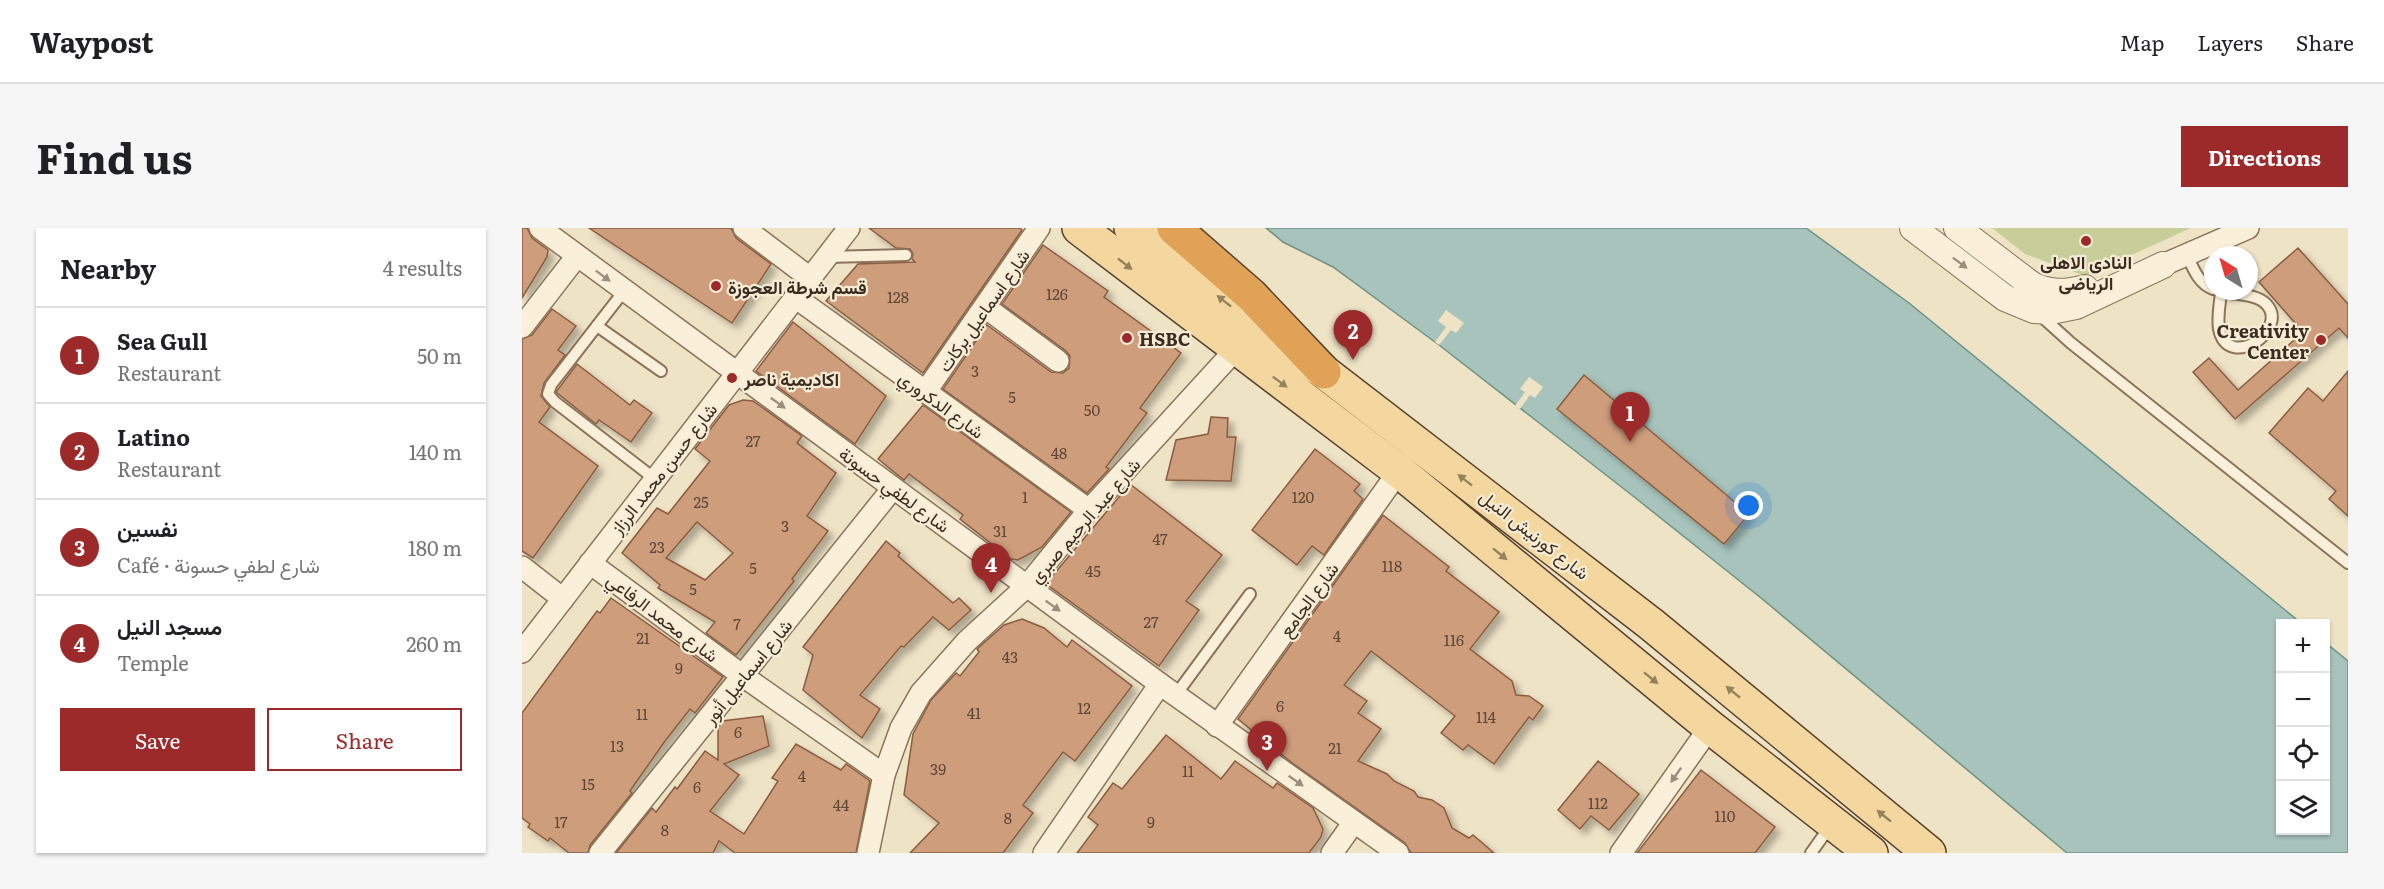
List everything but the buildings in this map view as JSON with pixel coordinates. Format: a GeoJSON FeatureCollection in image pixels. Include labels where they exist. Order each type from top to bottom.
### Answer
{"type":"FeatureCollection","features":[{"type":"Feature","properties":{"kind":"highway"},"geometry":{"type":"LineString","coordinates":[[1174,228],[1251,295],[1324,372]]}},
{"type":"Feature","properties":{"kind":"main road","name":"شارع كورنيش النيل"},"geometry":{"type":"LineString","coordinates":[[1079,228],[1236,350],[1399,471],[1710,727],[1871,853]]}},
{"type":"Feature","properties":{"kind":"main road","name":"شارع كورنيش النيل"},"geometry":{"type":"LineString","coordinates":[[1131,228],[1257,327],[1324,372],[1651,624],[1929,853]]}},
{"type":"Feature","properties":{"kind":"street","name":"شارع لطفي حسونة"},"geometry":{"type":"LineString","coordinates":[[540,228],[1167,690],[1398,853]]}},
{"type":"Feature","properties":{"kind":"street"},"geometry":{"type":"LineString","coordinates":[[744,228],[810,278]]}},
{"type":"Feature","properties":{"kind":"street","name":"شارع حسن محمد الرزاز"},"geometry":{"type":"LineString","coordinates":[[522,652],[849,228]]}},
{"type":"Feature","properties":{"kind":"street","name":"شارع اسماعيل بركات"},"geometry":{"type":"LineString","coordinates":[[926,391],[1039,228]]}},
{"type":"Feature","properties":{"kind":"street"},"geometry":{"type":"LineString","coordinates":[[1913,228],[2006,298],[2020,306],[2051,311],[2076,306],[2248,228]]}},
{"type":"Feature","properties":{"kind":"street"},"geometry":{"type":"LineString","coordinates":[[1957,228],[2032,285],[2045,291],[2059,293],[2074,291],[2163,266]]}},
{"type":"Feature","properties":{"kind":"street"},"geometry":{"type":"LineString","coordinates":[[522,327],[577,256]]}},
{"type":"Feature","properties":{"kind":"street","name":"شارع الدكروري"},"geometry":{"type":"LineString","coordinates":[[795,297],[1089,510]]}},
{"type":"Feature","properties":{"kind":"street"},"geometry":{"type":"LineString","coordinates":[[985,307],[1058,361]]}},
{"type":"Feature","properties":{"kind":"street","name":"شارع عبد الرحيم صبري"},"geometry":{"type":"LineString","coordinates":[[868,853],[884,775],[901,728],[921,693],[967,641],[1027,586],[1089,510],[1236,350]]}},
{"type":"Feature","properties":{"kind":"street","name":"شارع الجامع"},"geometry":{"type":"LineString","coordinates":[[1217,726],[1399,471]]}},
{"type":"Feature","properties":{"kind":"street","name":"شارع اسماعيل أنور"},"geometry":{"type":"LineString","coordinates":[[600,853],[893,488]]}},
{"type":"Feature","properties":{"kind":"street","name":"شارع محمد الرفاعي"},"geometry":{"type":"LineString","coordinates":[[590,563],[742,676],[884,775]]}},
{"type":"Feature","properties":{"kind":"street"},"geometry":{"type":"LineString","coordinates":[[522,567],[563,599]]}},
{"type":"Feature","properties":{"kind":"street"},"geometry":{"type":"LineString","coordinates":[[1044,853],[1167,690]]}},
{"type":"Feature","properties":{"kind":"street"},"geometry":{"type":"LineString","coordinates":[[1621,853],[1710,727]]}},
{"type":"Feature","properties":{"kind":"street"},"geometry":{"type":"LineString","coordinates":[[1332,853],[1354,822]]}},
{"type":"Feature","properties":{"kind":"lane"},"geometry":{"type":"LineString","coordinates":[[826,257],[906,255]]}},
{"type":"Feature","properties":{"kind":"lane"},"geometry":{"type":"LineString","coordinates":[[2187,255],[2204,284]]}},
{"type":"Feature","properties":{"kind":"lane"},"geometry":{"type":"LineString","coordinates":[[2217,290],[2256,298],[2267,305],[2272,316],[2270,329],[2251,345],[2241,348],[2231,346],[2223,339],[2219,329],[2217,290]]}},
{"type":"Feature","properties":{"kind":"lane"},"geometry":{"type":"LineString","coordinates":[[624,291],[549,387],[548,394],[555,402],[655,479]]}},
{"type":"Feature","properties":{"kind":"lane"},"geometry":{"type":"LineString","coordinates":[[2034,310],[2072,343],[2348,563]]}},
{"type":"Feature","properties":{"kind":"lane"},"geometry":{"type":"LineString","coordinates":[[597,326],[661,370]]}},
{"type":"Feature","properties":{"kind":"lane"},"geometry":{"type":"LineString","coordinates":[[1167,690],[1250,594]]}},
{"type":"Feature","properties":{"kind":"lane"},"geometry":{"type":"LineString","coordinates":[[1811,853],[1832,822]]}},
{"type":"Feature","properties":{"kind":"green space","name":"النادى الاهلى الرياضى"},"geometry":{"type":"Polygon","coordinates":[[[1992,228],[2191,228],[2085,276],[2025,254],[1992,228]]]}},
{"type":"Feature","properties":{"kind":"water"},"geometry":{"type":"Polygon","coordinates":[[[1266,228],[1806,228],[1909,303],[2296,619],[2276,619],[2276,835],[2330,835],[2330,646],[2348,661],[2348,853],[2067,853],[1761,598],[1633,496],[1439,345],[1333,267],[1283,242],[1266,228]]]}},
{"type":"Feature","properties":{"kind":"pier"},"geometry":{"type":"Polygon","coordinates":[[[1446,310],[1464,323],[1456,333],[1451,330],[1439,345],[1435,342],[1446,327],[1438,321],[1446,310]]]}},
{"type":"Feature","properties":{"kind":"pier"},"geometry":{"type":"Polygon","coordinates":[[[1529,377],[1543,387],[1535,398],[1530,395],[1520,409],[1515,406],[1525,392],[1520,389],[1529,377]]]}},
{"type":"Feature","properties":{"kind":"place","name":"النادى الاهلى الرياضى"},"geometry":{"type":"Point","coordinates":[2086,241]}},
{"type":"Feature","properties":{"kind":"place","name":"قسم شرطة العجوزة"},"geometry":{"type":"Point","coordinates":[716,286]}},
{"type":"Feature","properties":{"kind":"place","name":"HSBC"},"geometry":{"type":"Point","coordinates":[1127,338]}},
{"type":"Feature","properties":{"kind":"place","name":"Creativity Center"},"geometry":{"type":"Point","coordinates":[2321,340]}},
{"type":"Feature","properties":{"kind":"place","name":"Latino"},"geometry":{"type":"Point","coordinates":[1353,360]}},
{"type":"Feature","properties":{"kind":"place","name":"اكاديمية ناصر"},"geometry":{"type":"Point","coordinates":[732,378]}},
{"type":"Feature","properties":{"kind":"place","name":"Sea Gull"},"geometry":{"type":"Point","coordinates":[1630,442]}},
{"type":"Feature","properties":{"kind":"place","name":"مسجد النيل"},"geometry":{"type":"Point","coordinates":[991,593]}},
{"type":"Feature","properties":{"kind":"place","name":"نفسين"},"geometry":{"type":"Point","coordinates":[1267,771]}}]}
